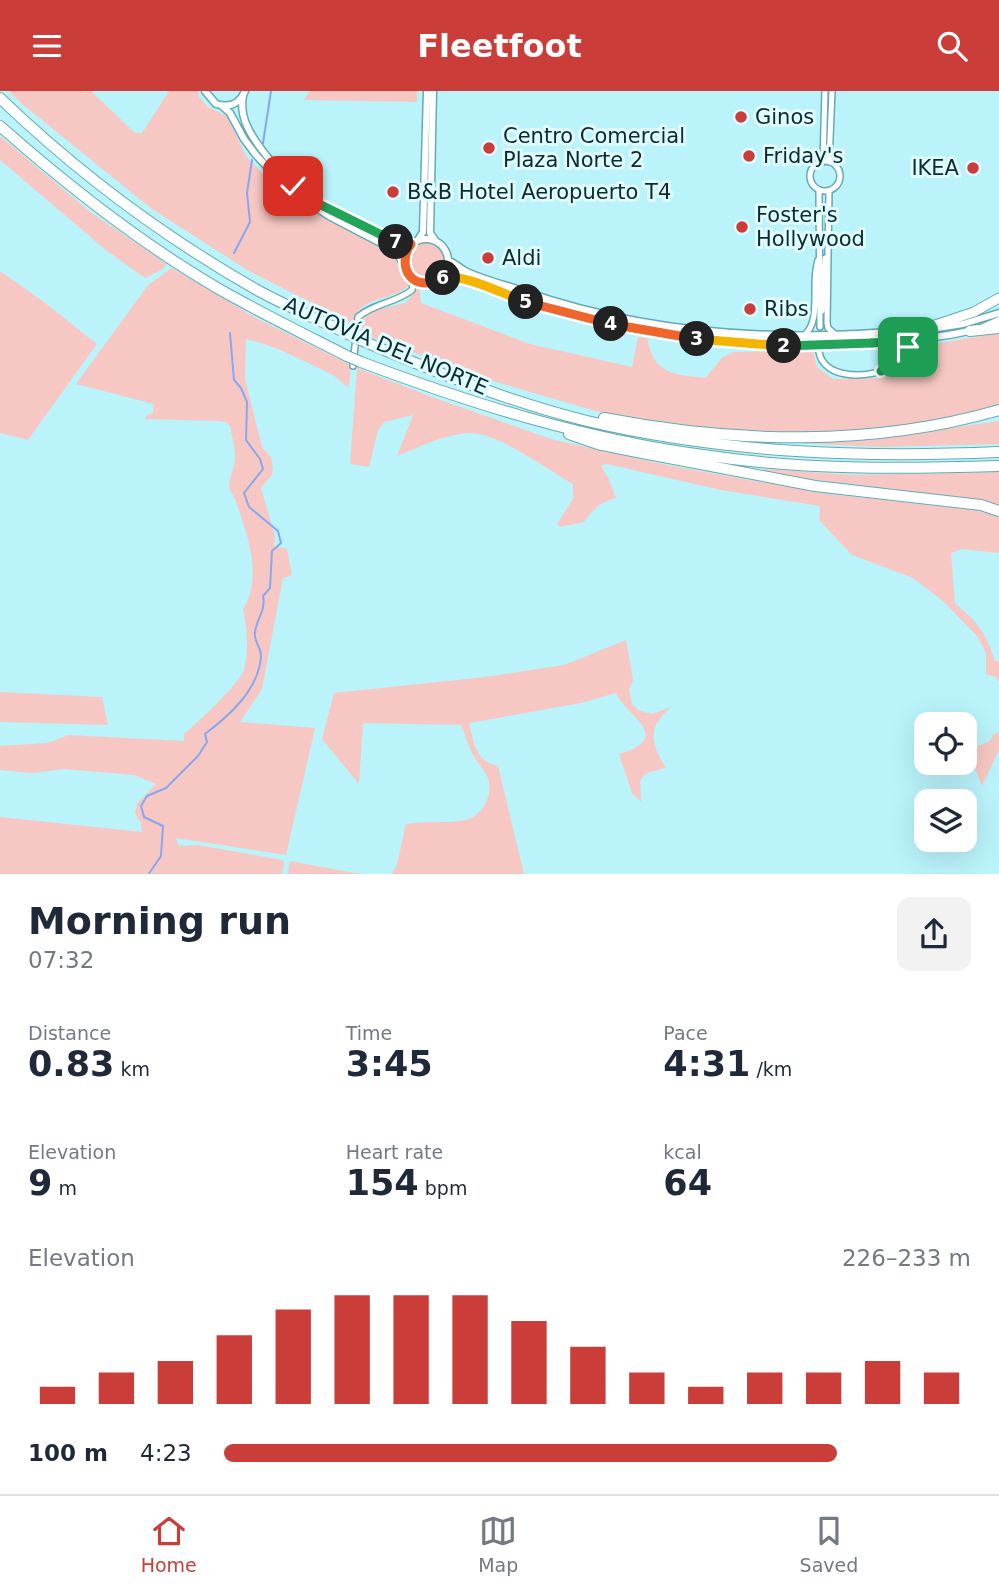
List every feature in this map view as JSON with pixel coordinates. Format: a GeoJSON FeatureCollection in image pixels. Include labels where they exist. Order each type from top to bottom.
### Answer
{"type":"FeatureCollection","features":[{"type":"Feature","properties":{"kind":"highway","name":"AUTOVÍA DEL NORTE"},"geometry":{"type":"LineString","coordinates":[[0,98],[52,147],[112,194],[172,237],[260,292],[363,341],[446,376],[547,409],[627,429],[764,450],[849,454],[999,452]]}},
{"type":"Feature","properties":{"kind":"highway","name":"AUTOVÍA DEL NORTE"},"geometry":{"type":"LineString","coordinates":[[0,126],[103,212],[166,256],[247,305],[347,356],[357,364],[547,424],[672,450],[764,462],[852,468],[999,466]]}},
{"type":"Feature","properties":{"kind":"highway"},"geometry":{"type":"LineString","coordinates":[[920,330],[974,311],[999,298]]}},
{"type":"Feature","properties":{"kind":"highway"},"geometry":{"type":"LineString","coordinates":[[970,331],[999,328]]}},
{"type":"Feature","properties":{"kind":"highway"},"geometry":{"type":"LineString","coordinates":[[547,409],[719,435],[811,436],[881,433],[999,417]]}},
{"type":"Feature","properties":{"kind":"highway"},"geometry":{"type":"LineString","coordinates":[[951,424],[999,410]]}},
{"type":"Feature","properties":{"kind":"highway"},"geometry":{"type":"LineString","coordinates":[[547,424],[598,444],[650,455],[815,486],[981,505],[999,512]]}},
{"type":"Feature","properties":{"kind":"street"},"geometry":{"type":"LineString","coordinates":[[205,91],[211,100],[230,113],[256,155],[291,192],[329,216],[396,251],[414,279],[426,283],[452,276],[590,320],[676,337],[774,346],[886,342],[949,335]]}},
{"type":"Feature","properties":{"kind":"street"},"geometry":{"type":"LineString","coordinates":[[404,265],[404,257],[423,232],[427,91]]}},
{"type":"Feature","properties":{"kind":"street"},"geometry":{"type":"LineString","coordinates":[[433,91],[430,233],[445,249],[449,261],[439,280]]}},
{"type":"Feature","properties":{"kind":"street"},"geometry":{"type":"LineString","coordinates":[[825,91],[826,162]]}},
{"type":"Feature","properties":{"kind":"street"},"geometry":{"type":"LineString","coordinates":[[826,162],[832,91]]}},
{"type":"Feature","properties":{"kind":"street"},"geometry":{"type":"LineString","coordinates":[[221,106],[233,104],[244,94]]}},
{"type":"Feature","properties":{"kind":"street"},"geometry":{"type":"LineString","coordinates":[[244,94],[243,119],[256,142],[284,177],[311,199],[399,244],[435,240]]}},
{"type":"Feature","properties":{"kind":"street"},"geometry":{"type":"LineString","coordinates":[[826,162],[837,167],[840,176],[837,185],[829,191],[819,190],[812,184],[810,176],[814,166],[826,162]]}},
{"type":"Feature","properties":{"kind":"street"},"geometry":{"type":"LineString","coordinates":[[819,190],[820,330],[827,252]]}},
{"type":"Feature","properties":{"kind":"street"},"geometry":{"type":"LineString","coordinates":[[829,191],[827,323],[831,331],[846,336]]}},
{"type":"Feature","properties":{"kind":"street"},"geometry":{"type":"LineString","coordinates":[[802,337],[810,330],[814,321],[815,274],[819,257]]}},
{"type":"Feature","properties":{"kind":"street"},"geometry":{"type":"LineString","coordinates":[[449,261],[466,271],[591,311],[687,329],[736,334],[846,336],[963,324],[999,313]]}},
{"type":"Feature","properties":{"kind":"street"},"geometry":{"type":"LineString","coordinates":[[357,364],[358,317],[369,308],[402,298],[412,290],[414,279]]}},
{"type":"Feature","properties":{"kind":"street"},"geometry":{"type":"LineString","coordinates":[[819,352],[822,362],[834,372],[860,374],[881,371],[893,365],[912,344],[970,331],[999,320]]}},
{"type":"Feature","properties":{"kind":"street"},"geometry":{"type":"LineString","coordinates":[[881,371],[894,357],[894,352],[886,342]]}},
{"type":"Feature","properties":{"kind":"shaded area"},"geometry":{"type":"Polygon","coordinates":[[[9,91],[91,91],[135,133],[142,133],[169,91],[198,91],[199,97],[208,107],[227,116],[246,156],[286,198],[395,256],[399,270],[410,284],[399,292],[372,301],[360,309],[351,323],[249,271],[152,209],[9,91]]]}},
{"type":"Feature","properties":{"kind":"shaded area"},"geometry":{"type":"Polygon","coordinates":[[[310,91],[417,91],[417,102],[304,100],[310,91]]]}},
{"type":"Feature","properties":{"kind":"shaded area"},"geometry":{"type":"Polygon","coordinates":[[[0,136],[89,211],[167,264],[145,278],[107,251],[0,160],[0,136]]]}},
{"type":"Feature","properties":{"kind":"shaded area"},"geometry":{"type":"Polygon","coordinates":[[[426,242],[439,247],[444,260],[439,273],[426,278],[413,273],[408,260],[413,247],[426,242]]]}},
{"type":"Feature","properties":{"kind":"shaded area"},"geometry":{"type":"Polygon","coordinates":[[[172,268],[256,318],[351,365],[349,387],[331,374],[300,359],[246,339],[245,379],[262,447],[271,457],[273,467],[272,475],[261,488],[275,536],[274,546],[287,549],[292,575],[283,578],[262,689],[240,722],[315,728],[286,855],[176,838],[179,846],[198,845],[284,861],[282,874],[0,874],[0,817],[142,832],[140,821],[135,814],[137,803],[156,784],[134,775],[64,769],[33,773],[0,770],[0,746],[47,743],[69,735],[184,741],[184,734],[226,693],[244,670],[247,639],[243,609],[249,597],[253,571],[245,530],[229,486],[235,462],[230,426],[226,422],[218,421],[145,419],[153,413],[154,404],[76,384],[148,285],[172,268]]]}},
{"type":"Feature","properties":{"kind":"shaded area"},"geometry":{"type":"Polygon","coordinates":[[[0,271],[97,344],[28,440],[0,433],[0,271]]]}},
{"type":"Feature","properties":{"kind":"shaded area"},"geometry":{"type":"Polygon","coordinates":[[[419,287],[421,303],[530,344],[632,367],[638,337],[647,338],[650,350],[660,366],[674,373],[705,378],[723,357],[734,352],[813,350],[817,367],[833,379],[879,378],[896,369],[910,348],[999,333],[999,406],[944,421],[861,430],[740,434],[623,419],[496,382],[360,333],[363,319],[373,311],[405,303],[419,287]]]}},
{"type":"Feature","properties":{"kind":"shaded area"},"geometry":{"type":"Polygon","coordinates":[[[357,368],[551,439],[667,465],[821,493],[974,510],[999,516],[999,553],[962,549],[951,553],[955,603],[980,629],[995,661],[999,661],[999,682],[996,677],[986,674],[986,653],[977,636],[943,601],[913,578],[852,555],[819,520],[820,506],[721,490],[607,464],[602,465],[602,468],[616,498],[597,507],[584,522],[560,527],[557,524],[573,499],[573,484],[494,439],[481,434],[461,434],[397,456],[413,415],[384,422],[378,430],[369,467],[350,464],[357,368]]]}},
{"type":"Feature","properties":{"kind":"shaded area"},"geometry":{"type":"Polygon","coordinates":[[[999,421],[999,444],[881,447],[774,442],[882,438],[999,421]]]}},
{"type":"Feature","properties":{"kind":"shaded area"},"geometry":{"type":"Polygon","coordinates":[[[764,469],[854,475],[999,472],[999,505],[986,501],[764,473],[764,469]]]}},
{"type":"Feature","properties":{"kind":"shaded area"},"geometry":{"type":"Polygon","coordinates":[[[626,640],[633,680],[629,690],[632,704],[640,711],[652,714],[671,707],[658,722],[653,736],[666,768],[646,773],[640,781],[641,802],[632,793],[619,754],[644,741],[646,734],[643,726],[616,693],[581,703],[469,723],[480,755],[490,764],[498,766],[524,874],[392,874],[397,864],[406,824],[460,821],[474,816],[487,800],[488,778],[473,755],[461,725],[363,723],[359,784],[322,739],[334,693],[485,677],[564,665],[626,640]]]}},
{"type":"Feature","properties":{"kind":"shaded area"},"geometry":{"type":"Polygon","coordinates":[[[0,692],[102,697],[108,725],[0,722],[0,692]]]}},
{"type":"Feature","properties":{"kind":"shaded area"},"geometry":{"type":"Polygon","coordinates":[[[999,732],[999,750],[982,786],[977,774],[977,746],[990,741],[993,735],[999,732]]]}},
{"type":"Feature","properties":{"kind":"shaded area"},"geometry":{"type":"Polygon","coordinates":[[[290,861],[360,874],[288,874],[290,861]]]}},
{"type":"Feature","properties":{"kind":"waterway"},"geometry":{"type":"LineString","coordinates":[[263,143],[271,91]]}},
{"type":"Feature","properties":{"kind":"waterway"},"geometry":{"type":"LineString","coordinates":[[234,253],[250,222],[247,193],[252,160]]}},
{"type":"Feature","properties":{"kind":"waterway"},"geometry":{"type":"LineString","coordinates":[[149,874],[161,856],[163,826],[144,817],[141,806],[147,796],[166,788],[198,756],[207,742],[205,734],[224,719],[249,691],[259,669],[261,657],[255,632],[263,606],[263,596],[270,588],[272,551],[281,543],[278,531],[249,507],[244,493],[263,469],[260,459],[246,440],[247,402],[234,380],[230,333]]}},
{"type":"Feature","properties":{"kind":"tunnel"},"geometry":{"type":"LineString","coordinates":[[819,350],[820,332]]}},
{"type":"Feature","properties":{"kind":"place","name":"Ginos"},"geometry":{"type":"Point","coordinates":[741,117]}},
{"type":"Feature","properties":{"kind":"place","name":"Centro Comercial Plaza Norte 2"},"geometry":{"type":"Point","coordinates":[489,148]}},
{"type":"Feature","properties":{"kind":"place","name":"Friday's"},"geometry":{"type":"Point","coordinates":[749,156]}},
{"type":"Feature","properties":{"kind":"place","name":"IKEA"},"geometry":{"type":"Point","coordinates":[973,168]}},
{"type":"Feature","properties":{"kind":"place","name":"B&B Hotel Aeropuerto T4"},"geometry":{"type":"Point","coordinates":[393,192]}},
{"type":"Feature","properties":{"kind":"place","name":"Foster's Hollywood"},"geometry":{"type":"Point","coordinates":[742,227]}},
{"type":"Feature","properties":{"kind":"place","name":"Aldi"},"geometry":{"type":"Point","coordinates":[488,258]}},
{"type":"Feature","properties":{"kind":"place","name":"Ribs"},"geometry":{"type":"Point","coordinates":[750,309]}},
{"type":"Feature","properties":{"kind":"route"},"geometry":{"type":"LineString","coordinates":[[293,186],[311,199],[399,244],[411,244],[404,257],[404,265],[409,275],[420,282],[433,282],[452,276],[590,320],[705,340],[774,346],[886,342],[894,352],[894,357],[881,371],[893,365],[908,347]]}}]}
